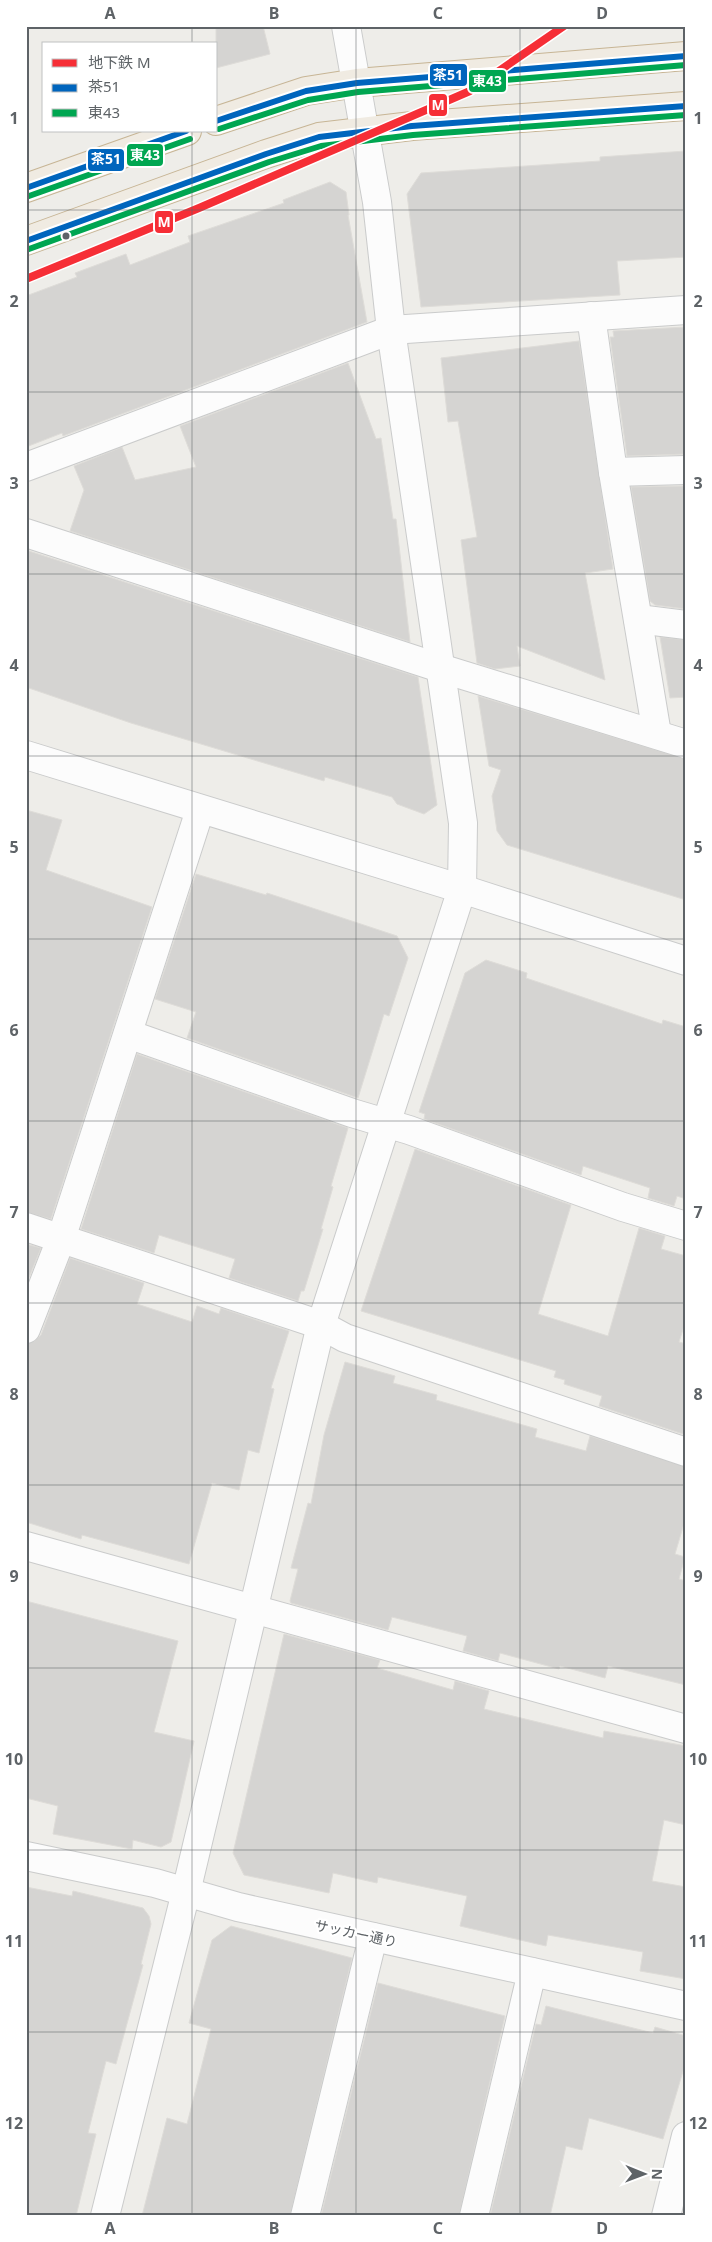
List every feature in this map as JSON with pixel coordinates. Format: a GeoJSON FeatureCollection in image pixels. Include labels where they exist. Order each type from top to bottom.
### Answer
{"type":"FeatureCollection","features":[{"type":"Feature","properties":{"kind":"highway"},"geometry":{"type":"LineString","coordinates":[[218,120],[306,90],[357,83],[686,56]]}},
{"type":"Feature","properties":{"kind":"highway"},"geometry":{"type":"LineString","coordinates":[[26,242],[266,154],[319,138],[365,131],[686,106]]}},
{"type":"Feature","properties":{"kind":"highway"},"geometry":{"type":"LineString","coordinates":[[26,188],[184,132]]}},
{"type":"Feature","properties":{"kind":"street"},"geometry":{"type":"LineString","coordinates":[[105,2216],[186,1892],[321,1325],[462,889],[463,822],[391,330],[377,202],[346,26]]}},
{"type":"Feature","properties":{"kind":"street"},"geometry":{"type":"LineString","coordinates":[[26,467],[391,330],[686,310]]}},
{"type":"Feature","properties":{"kind":"street"},"geometry":{"type":"LineString","coordinates":[[591,316],[613,472],[657,734]]}},
{"type":"Feature","properties":{"kind":"street"},"geometry":{"type":"LineString","coordinates":[[613,472],[686,470]]}},
{"type":"Feature","properties":{"kind":"street"},"geometry":{"type":"LineString","coordinates":[[26,533],[440,668],[686,744]]}},
{"type":"Feature","properties":{"kind":"street"},"geometry":{"type":"LineString","coordinates":[[638,619],[686,625]]}},
{"type":"Feature","properties":{"kind":"street"},"geometry":{"type":"LineString","coordinates":[[26,754],[200,810],[462,889],[686,961]]}},
{"type":"Feature","properties":{"kind":"street"},"geometry":{"type":"LineString","coordinates":[[26,1328],[61,1239],[200,810]]}},
{"type":"Feature","properties":{"kind":"street"},"geometry":{"type":"LineString","coordinates":[[128,1034],[623,1207],[686,1226]]}},
{"type":"Feature","properties":{"kind":"street"},"geometry":{"type":"LineString","coordinates":[[26,1227],[321,1325],[346,1338],[686,1452]]}},
{"type":"Feature","properties":{"kind":"street"},"geometry":{"type":"LineString","coordinates":[[26,1546],[686,1729]]}},
{"type":"Feature","properties":{"kind":"street","name":"サッカー通り"},"geometry":{"type":"LineString","coordinates":[[26,1856],[155,1883],[238,1907],[686,2006]]}},
{"type":"Feature","properties":{"kind":"street"},"geometry":{"type":"LineString","coordinates":[[305,2216],[373,1936]]}},
{"type":"Feature","properties":{"kind":"street"},"geometry":{"type":"LineString","coordinates":[[474,2216],[532,1972]]}},
{"type":"Feature","properties":{"kind":"street"},"geometry":{"type":"LineString","coordinates":[[666,2216],[686,2136]]}},
{"type":"Feature","properties":{"kind":"building"},"geometry":{"type":"Polygon","coordinates":[[[216,26],[263,26],[270,54],[218,67],[218,42],[216,42],[216,26]]]}},
{"type":"Feature","properties":{"kind":"building"},"geometry":{"type":"Polygon","coordinates":[[[686,151],[686,257],[617,261],[620,295],[421,307],[407,194],[421,173],[600,161],[600,157],[686,151]]]}},
{"type":"Feature","properties":{"kind":"building"},"geometry":{"type":"Polygon","coordinates":[[[330,182],[346,192],[348,215],[367,322],[63,436],[62,433],[26,447],[26,296],[77,277],[75,273],[126,254],[130,265],[190,242],[188,236],[284,203],[283,200],[330,182]]]}},
{"type":"Feature","properties":{"kind":"building"},"geometry":{"type":"Polygon","coordinates":[[[686,327],[686,454],[627,456],[610,337],[614,337],[613,331],[686,327]]]}},
{"type":"Feature","properties":{"kind":"building"},"geometry":{"type":"Polygon","coordinates":[[[579,341],[613,569],[585,573],[605,680],[517,646],[520,666],[495,669],[477,663],[461,540],[477,537],[458,421],[448,422],[441,358],[579,341]]]}},
{"type":"Feature","properties":{"kind":"building"},"geometry":{"type":"Polygon","coordinates":[[[348,363],[376,439],[381,438],[393,519],[396,519],[410,642],[70,531],[84,490],[74,466],[122,447],[135,480],[196,467],[180,426],[348,363]]]}},
{"type":"Feature","properties":{"kind":"building"},"geometry":{"type":"Polygon","coordinates":[[[686,486],[686,609],[655,605],[650,601],[631,487],[686,486]]]}},
{"type":"Feature","properties":{"kind":"building"},"geometry":{"type":"Polygon","coordinates":[[[26,550],[418,677],[437,805],[424,814],[397,804],[392,797],[325,777],[324,781],[131,723],[26,687],[26,550]]]}},
{"type":"Feature","properties":{"kind":"building"},"geometry":{"type":"Polygon","coordinates":[[[660,637],[686,640],[686,697],[670,698],[660,637]]]}},
{"type":"Feature","properties":{"kind":"building"},"geometry":{"type":"Polygon","coordinates":[[[478,696],[686,759],[686,900],[507,845],[497,831],[492,796],[501,770],[489,766],[478,696]]]}},
{"type":"Feature","properties":{"kind":"building"},"geometry":{"type":"Polygon","coordinates":[[[26,810],[62,820],[46,870],[152,907],[51,1219],[26,1212],[26,810]]]}},
{"type":"Feature","properties":{"kind":"building"},"geometry":{"type":"Polygon","coordinates":[[[196,874],[266,895],[267,893],[397,936],[408,958],[389,1016],[384,1014],[358,1098],[187,1038],[196,1012],[155,999],[196,874]]]}},
{"type":"Feature","properties":{"kind":"building"},"geometry":{"type":"Polygon","coordinates":[[[486,960],[527,973],[526,978],[662,1024],[663,1020],[686,1027],[686,1199],[677,1196],[674,1206],[648,1198],[650,1188],[583,1166],[581,1175],[424,1119],[425,1114],[419,1112],[465,973],[486,960]]]}},
{"type":"Feature","properties":{"kind":"building"},"geometry":{"type":"Polygon","coordinates":[[[137,1054],[348,1128],[331,1186],[333,1187],[321,1229],[323,1229],[304,1291],[301,1291],[298,1301],[229,1278],[235,1259],[159,1235],[154,1253],[81,1229],[137,1054]]]}},
{"type":"Feature","properties":{"kind":"building"},"geometry":{"type":"Polygon","coordinates":[[[415,1149],[571,1205],[538,1314],[608,1336],[639,1228],[665,1236],[661,1249],[686,1256],[686,1320],[679,1342],[686,1344],[686,1435],[599,1406],[602,1396],[564,1384],[565,1380],[554,1377],[556,1371],[361,1311],[415,1149]]]}},
{"type":"Feature","properties":{"kind":"building"},"geometry":{"type":"Polygon","coordinates":[[[26,1244],[41,1248],[26,1285],[26,1244]]]}},
{"type":"Feature","properties":{"kind":"building"},"geometry":{"type":"Polygon","coordinates":[[[70,1258],[144,1283],[137,1304],[192,1322],[197,1306],[219,1314],[221,1308],[289,1331],[271,1388],[274,1389],[259,1453],[248,1450],[239,1490],[212,1483],[189,1564],[82,1535],[81,1539],[26,1522],[26,1344],[35,1341],[41,1335],[70,1258]]]}},
{"type":"Feature","properties":{"kind":"building"},"geometry":{"type":"Polygon","coordinates":[[[345,1362],[395,1376],[393,1383],[437,1395],[436,1400],[537,1429],[535,1437],[586,1451],[590,1436],[686,1467],[686,1517],[675,1554],[685,1557],[679,1579],[686,1581],[686,1685],[608,1666],[605,1678],[560,1666],[559,1669],[500,1653],[498,1661],[463,1651],[467,1636],[392,1617],[388,1630],[291,1603],[298,1569],[291,1568],[308,1503],[311,1504],[324,1435],[345,1362]]]}},
{"type":"Feature","properties":{"kind":"building"},"geometry":{"type":"Polygon","coordinates":[[[26,1601],[178,1641],[154,1732],[194,1741],[171,1842],[161,1847],[133,1840],[132,1849],[53,1834],[58,1806],[26,1798],[26,1601]]]}},
{"type":"Feature","properties":{"kind":"building"},"geometry":{"type":"Polygon","coordinates":[[[284,1634],[380,1660],[377,1668],[453,1690],[455,1681],[489,1691],[484,1709],[603,1738],[604,1731],[686,1746],[686,1825],[664,1820],[652,1881],[686,1887],[686,1979],[640,1971],[643,1952],[548,1935],[546,1946],[460,1926],[467,1896],[378,1877],[377,1883],[333,1873],[329,1893],[244,1875],[233,1853],[284,1634]]]}},
{"type":"Feature","properties":{"kind":"building"},"geometry":{"type":"Polygon","coordinates":[[[26,1887],[72,1896],[73,1891],[143,1908],[149,1916],[151,1924],[141,1964],[143,1965],[116,2064],[106,2061],[88,2133],[96,2134],[76,2216],[26,2216],[26,1887]]]}},
{"type":"Feature","properties":{"kind":"building"},"geometry":{"type":"Polygon","coordinates":[[[231,1926],[352,1958],[290,2216],[142,2216],[167,2118],[187,2124],[211,2029],[189,2023],[212,1940],[231,1926]]]}},
{"type":"Feature","properties":{"kind":"building"},"geometry":{"type":"Polygon","coordinates":[[[378,1983],[505,2016],[459,2216],[321,2216],[378,1983]]]}},
{"type":"Feature","properties":{"kind":"building"},"geometry":{"type":"Polygon","coordinates":[[[546,2006],[653,2033],[655,2027],[686,2036],[686,2061],[663,2139],[589,2118],[582,2150],[566,2146],[550,2216],[490,2216],[536,2024],[541,2025],[546,2006]]]}},
{"type":"Feature","properties":{"kind":"metro line","name":"M"},"geometry":{"type":"LineString","coordinates":[[26,279],[199,208],[470,91],[564,26]]}},
{"type":"Feature","properties":{"kind":"transit line","name":"茶51"},"geometry":{"type":"LineString","coordinates":[[218,120],[306,91],[357,83],[686,56]]}},
{"type":"Feature","properties":{"kind":"transit line","name":"東43"},"geometry":{"type":"LineString","coordinates":[[219,129],[308,100],[358,92],[686,65]]}},
{"type":"Feature","properties":{"kind":"transit line","name":"茶51"},"geometry":{"type":"LineString","coordinates":[[26,241],[266,154],[319,137],[412,126],[686,106]]}},
{"type":"Feature","properties":{"kind":"transit line","name":"東43"},"geometry":{"type":"LineString","coordinates":[[29,249],[269,162],[321,146],[413,135],[686,115]]}},
{"type":"Feature","properties":{"kind":"transit line","name":"茶51"},"geometry":{"type":"LineString","coordinates":[[26,188],[183,132]]}},
{"type":"Feature","properties":{"kind":"transit line","name":"東43"},"geometry":{"type":"LineString","coordinates":[[29,196],[190,139]]}}]}
